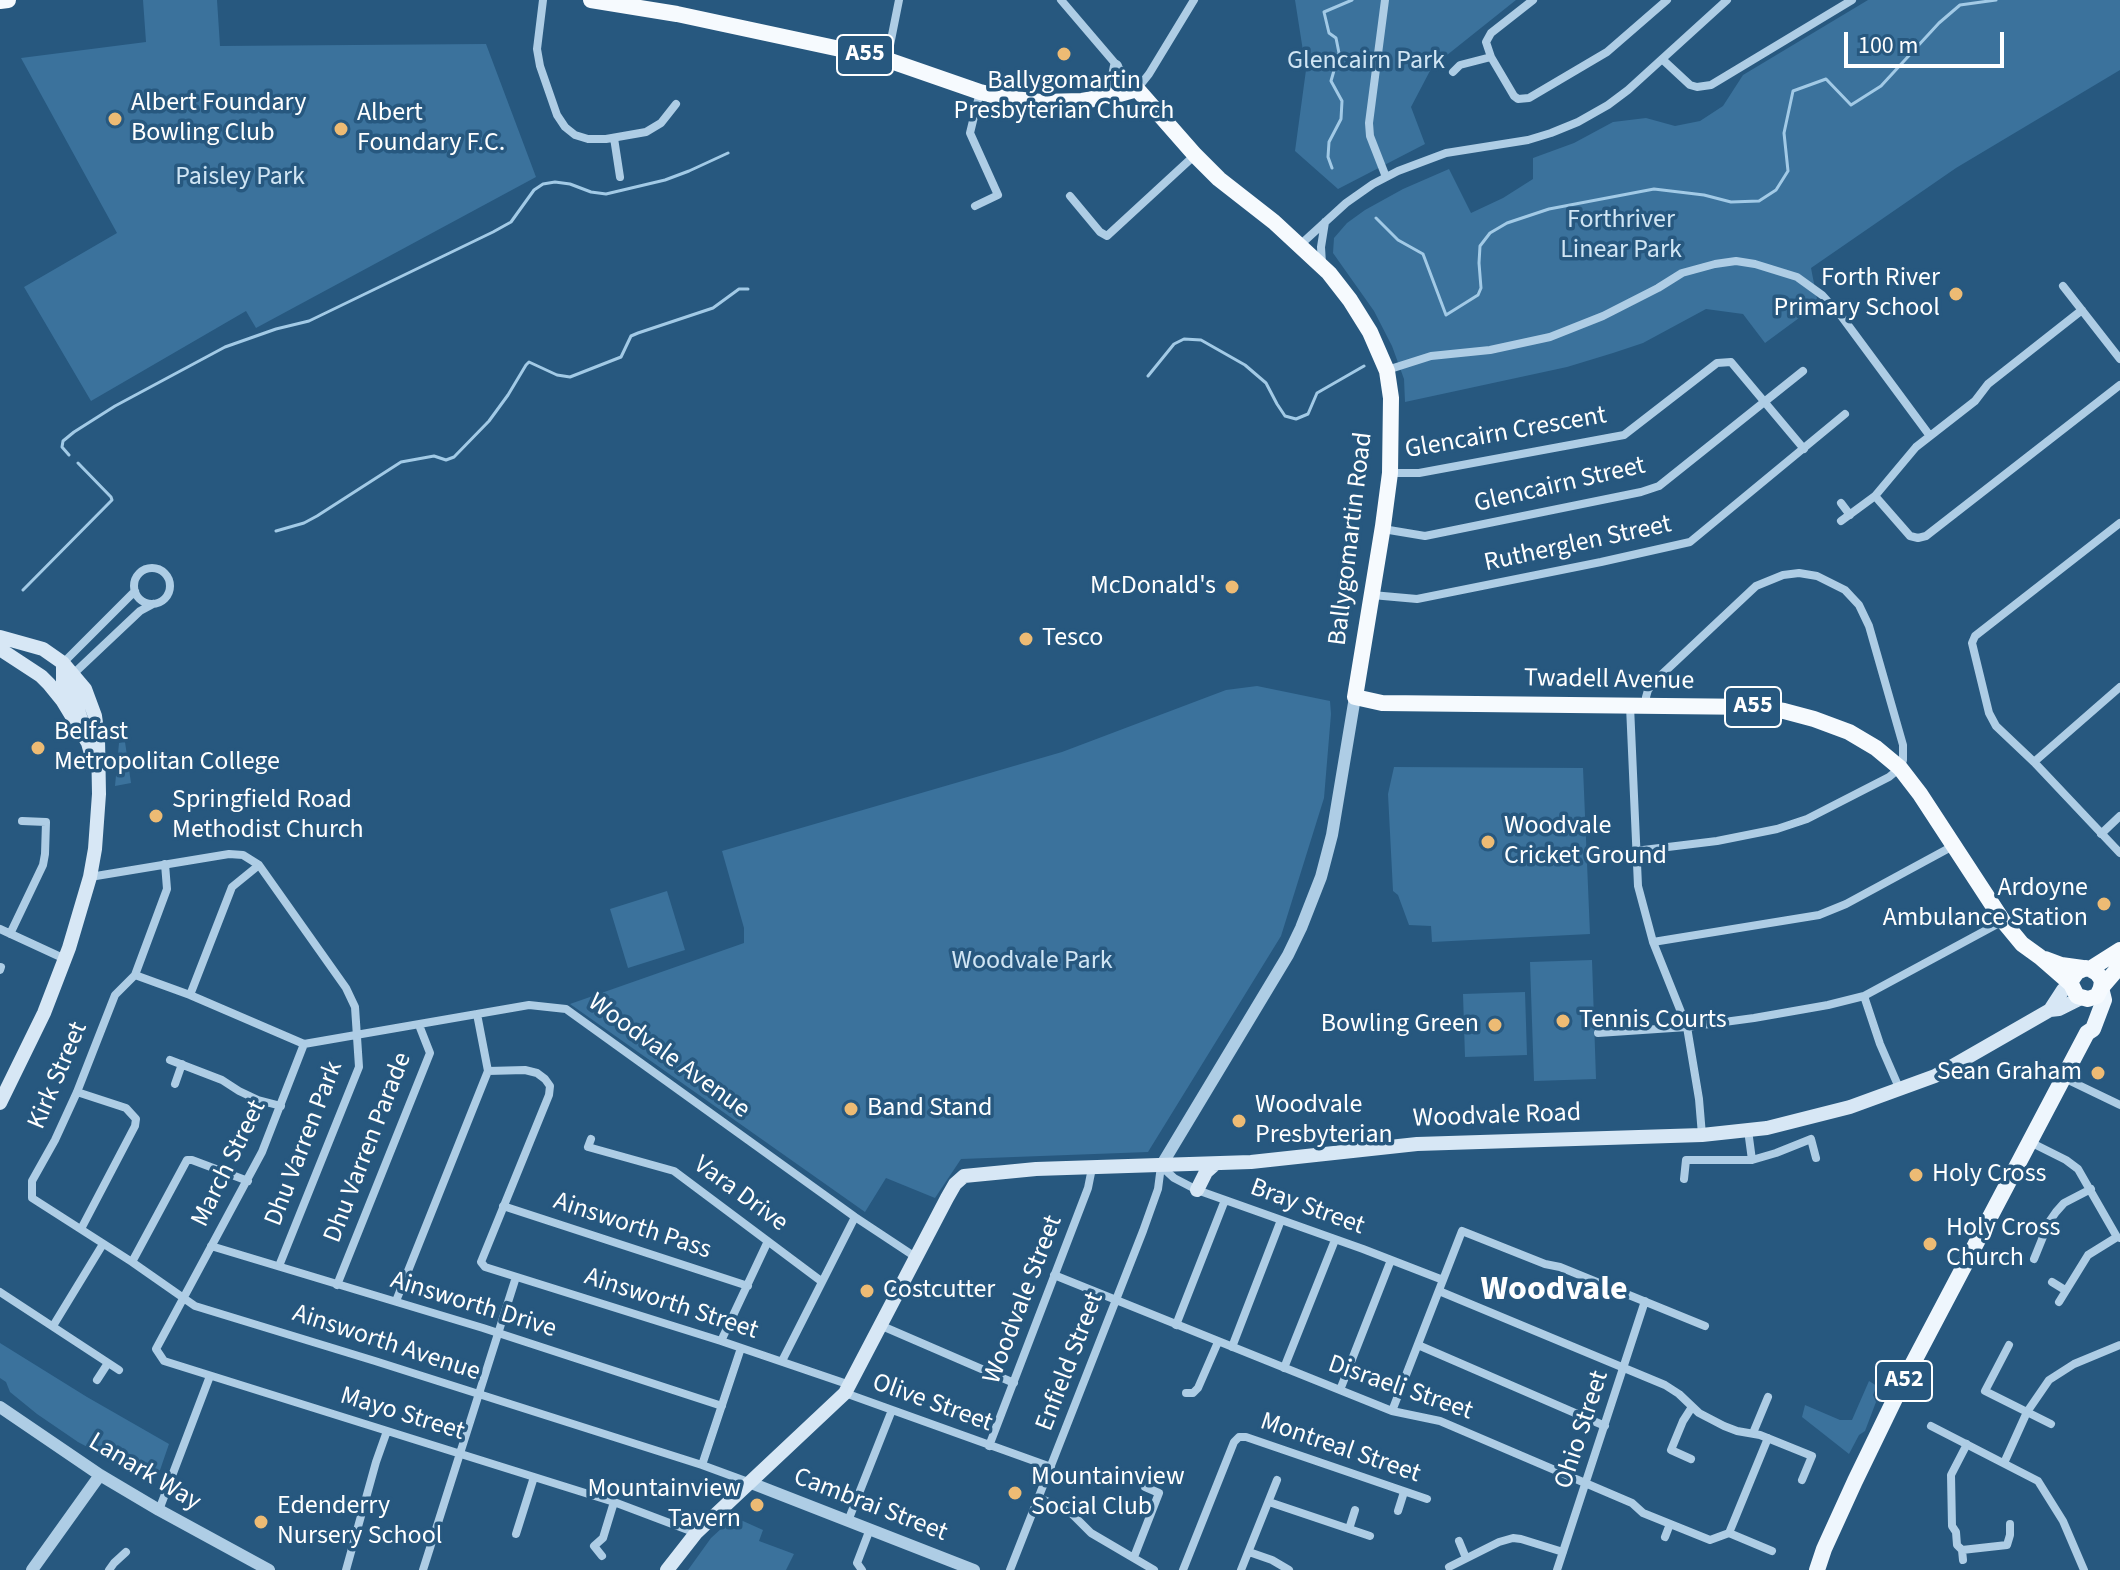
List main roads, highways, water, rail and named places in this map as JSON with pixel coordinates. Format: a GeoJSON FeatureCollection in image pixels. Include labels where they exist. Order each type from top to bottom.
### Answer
{"type":"FeatureCollection","features":[{"type":"Feature","properties":{"kind":"highway"},"geometry":{"type":"LineString","coordinates":[[0,1],[8,0]]}},
{"type":"Feature","properties":{"kind":"highway","name":"A55"},"geometry":{"type":"LineString","coordinates":[[591,0],[629,3]]}},
{"type":"Feature","properties":{"kind":"highway","name":"Ballygomartin Road"},"geometry":{"type":"LineString","coordinates":[[629,3],[887,60],[1005,98],[1041,102],[1095,99],[1137,89],[1219,179],[1323,267],[1350,300],[1370,332],[1387,371],[1391,398],[1390,473],[1355,697]]}},
{"type":"Feature","properties":{"kind":"highway","name":"Twadell Avenue"},"geometry":{"type":"LineString","coordinates":[[1355,697],[1382,703],[1758,707],[1814,719],[1849,732],[1876,748],[1900,768],[2003,921],[2022,944],[2083,991]]}},
{"type":"Feature","properties":{"kind":"highway"},"geometry":{"type":"LineString","coordinates":[[2083,991],[2072,979],[2077,972],[2120,950]]}},
{"type":"Feature","properties":{"kind":"highway","name":"Twadell Avenue"},"geometry":{"type":"LineString","coordinates":[[2040,957],[2061,965],[2088,968]]}},
{"type":"Feature","properties":{"kind":"highway"},"geometry":{"type":"LineString","coordinates":[[2083,991],[2120,966]]}},
{"type":"Feature","properties":{"kind":"highway"},"geometry":{"type":"LineString","coordinates":[[2083,991],[2100,976],[2088,968]]}},
{"type":"Feature","properties":{"kind":"main road"},"geometry":{"type":"LineString","coordinates":[[0,637],[43,649],[63,663],[62,700],[88,743],[98,781]]}},
{"type":"Feature","properties":{"kind":"main road"},"geometry":{"type":"LineString","coordinates":[[0,649],[41,676],[85,689],[95,716],[98,738],[95,849],[90,877],[65,959],[44,1013],[0,1103]]}},
{"type":"Feature","properties":{"kind":"main road","name":"Woodvale Road"},"geometry":{"type":"LineString","coordinates":[[667,1570],[696,1533],[848,1389],[955,1184],[964,1176],[1036,1169],[1215,1164],[1417,1144],[1702,1135],[1748,1130],[1813,1117],[1900,1090],[1956,1066],[2050,1010],[2059,1009],[2083,991]]}},
{"type":"Feature","properties":{"kind":"main road","name":"A52"},"geometry":{"type":"LineString","coordinates":[[1817,1570],[1855,1481],[1903,1382],[2087,1033],[2083,991]]}},
{"type":"Feature","properties":{"kind":"main road"},"geometry":{"type":"LineString","coordinates":[[1197,1190],[1206,1172],[1215,1164]]}},
{"type":"Feature","properties":{"kind":"waterway"},"geometry":{"type":"LineString","coordinates":[[1332,168],[1328,157],[1329,142],[1341,119],[1342,101],[1331,81],[1339,53],[1336,38],[1329,33],[1324,12],[1352,0]]}},
{"type":"Feature","properties":{"kind":"waterway"},"geometry":{"type":"LineString","coordinates":[[1376,218],[1398,240],[1423,254],[1446,315],[1478,295],[1481,288],[1480,246],[1490,233],[1507,223],[1549,209],[1654,189],[1704,195],[1731,202],[1759,201],[1776,190],[1788,171],[1784,133],[1793,91],[1826,79],[1851,105],[1881,86],[1939,23],[1960,5],[1996,0]]}},
{"type":"Feature","properties":{"kind":"waterway"},"geometry":{"type":"LineString","coordinates":[[69,455],[62,447],[63,441],[115,406],[225,347],[309,321],[493,232],[511,222],[534,190],[543,184],[570,184],[606,194],[665,180],[728,153]]}},
{"type":"Feature","properties":{"kind":"waterway"},"geometry":{"type":"LineString","coordinates":[[276,531],[317,516],[401,462],[434,456],[446,460],[454,457],[489,421],[529,362],[557,375],[570,377],[621,357],[631,336],[713,308],[739,289],[748,289]]}},
{"type":"Feature","properties":{"kind":"waterway"},"geometry":{"type":"LineString","coordinates":[[1148,376],[1174,344],[1184,339],[1201,340],[1245,365],[1266,383],[1285,416],[1296,419],[1308,414],[1317,393],[1364,366]]}},
{"type":"Feature","properties":{"kind":"waterway"},"geometry":{"type":"LineString","coordinates":[[23,590],[112,500],[78,463]]}},
{"type":"Feature","properties":{"kind":"place","name":"Ballygomartin Presbyterian Church"},"geometry":{"type":"Point","coordinates":[1064,54]}},
{"type":"Feature","properties":{"kind":"place","name":"Albert Foundary Bowling Club"},"geometry":{"type":"Point","coordinates":[115,119]}},
{"type":"Feature","properties":{"kind":"place","name":"Albert Foundary F.C."},"geometry":{"type":"Point","coordinates":[341,129]}},
{"type":"Feature","properties":{"kind":"place","name":"Forth River Primary School"},"geometry":{"type":"Point","coordinates":[1956,294]}},
{"type":"Feature","properties":{"kind":"place","name":"McDonald's"},"geometry":{"type":"Point","coordinates":[1232,587]}},
{"type":"Feature","properties":{"kind":"place","name":"Tesco"},"geometry":{"type":"Point","coordinates":[1026,639]}},
{"type":"Feature","properties":{"kind":"place","name":"Belfast Metropolitan College"},"geometry":{"type":"Point","coordinates":[38,748]}},
{"type":"Feature","properties":{"kind":"place","name":"Springfield Road Methodist Church"},"geometry":{"type":"Point","coordinates":[156,816]}},
{"type":"Feature","properties":{"kind":"place","name":"Woodvale Cricket Ground"},"geometry":{"type":"Point","coordinates":[1488,842]}},
{"type":"Feature","properties":{"kind":"place","name":"Ardoyne Ambulance Station"},"geometry":{"type":"Point","coordinates":[2104,904]}},
{"type":"Feature","properties":{"kind":"place","name":"Tennis Courts"},"geometry":{"type":"Point","coordinates":[1563,1021]}},
{"type":"Feature","properties":{"kind":"place","name":"Bowling Green"},"geometry":{"type":"Point","coordinates":[1495,1025]}},
{"type":"Feature","properties":{"kind":"place","name":"Sean Graham"},"geometry":{"type":"Point","coordinates":[2098,1073]}},
{"type":"Feature","properties":{"kind":"place","name":"Band Stand"},"geometry":{"type":"Point","coordinates":[851,1109]}},
{"type":"Feature","properties":{"kind":"place","name":"Woodvale Presbyterian"},"geometry":{"type":"Point","coordinates":[1239,1121]}},
{"type":"Feature","properties":{"kind":"place","name":"Holy Cross"},"geometry":{"type":"Point","coordinates":[1916,1175]}},
{"type":"Feature","properties":{"kind":"place","name":"Holy Cross Church"},"geometry":{"type":"Point","coordinates":[1930,1244]}},
{"type":"Feature","properties":{"kind":"place","name":"Costcutter"},"geometry":{"type":"Point","coordinates":[867,1291]}},
{"type":"Feature","properties":{"kind":"place","name":"Mountainview Social Club"},"geometry":{"type":"Point","coordinates":[1015,1493]}},
{"type":"Feature","properties":{"kind":"place","name":"Mountainview Tavern"},"geometry":{"type":"Point","coordinates":[757,1505]}},
{"type":"Feature","properties":{"kind":"place","name":"Edenderry Nursery School"},"geometry":{"type":"Point","coordinates":[261,1522]}},
{"type":"Feature","properties":{"kind":"district","name":"Woodvale"},"geometry":{"type":"Point","coordinates":[1554,1292]}},
{"type":"Feature","properties":{"kind":"park label","name":"Glencairn Park"},"geometry":{"type":"Point","coordinates":[1366,62]}},
{"type":"Feature","properties":{"kind":"park label","name":"Paisley Park"},"geometry":{"type":"Point","coordinates":[240,178]}},
{"type":"Feature","properties":{"kind":"park label","name":"Forthriver Linear Park"},"geometry":{"type":"Point","coordinates":[1621,236]}},
{"type":"Feature","properties":{"kind":"park label","name":"Woodvale Park"},"geometry":{"type":"Point","coordinates":[1032,962]}}]}
